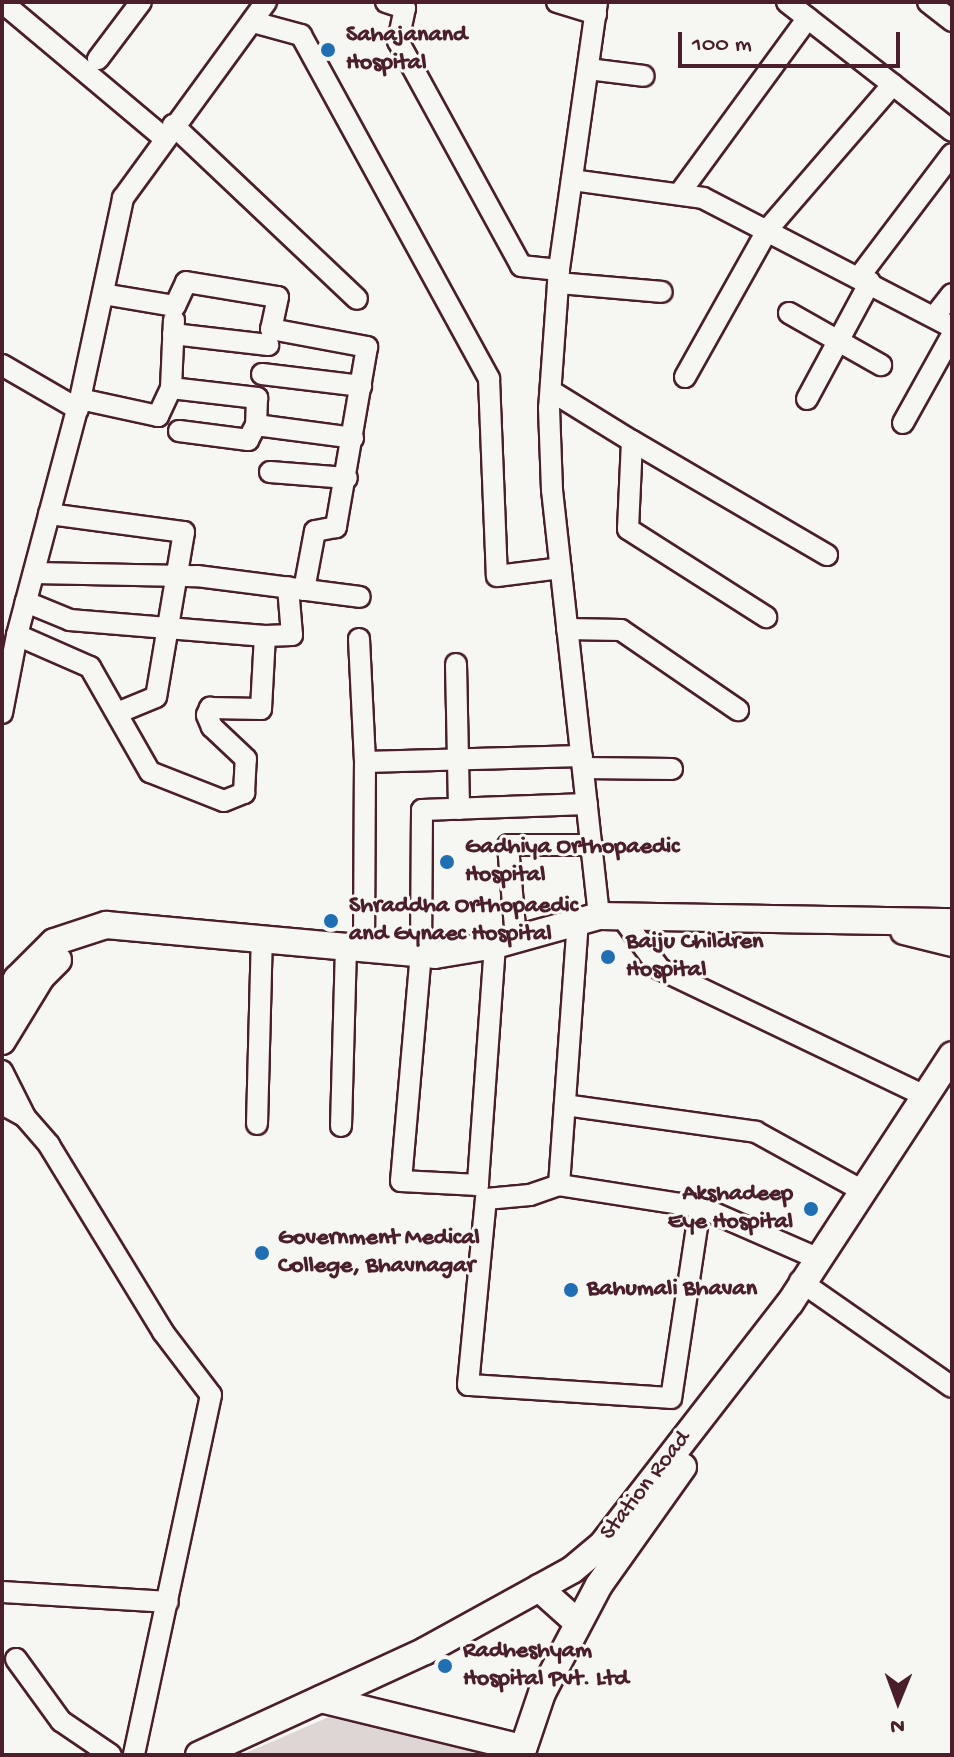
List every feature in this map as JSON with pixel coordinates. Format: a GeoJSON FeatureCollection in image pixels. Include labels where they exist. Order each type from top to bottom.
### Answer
{"type":"FeatureCollection","features":[{"type":"Feature","properties":{"kind":"main road"},"geometry":{"type":"LineString","coordinates":[[2,1007],[17,979],[54,942],[106,925],[421,954],[506,942],[600,918],[886,924],[952,943]]}},
{"type":"Feature","properties":{"kind":"main road"},"geometry":{"type":"LineString","coordinates":[[886,924],[898,919],[952,922]]}},
{"type":"Feature","properties":{"kind":"main road"},"geometry":{"type":"LineString","coordinates":[[2,1041],[41,977],[106,925]]}},
{"type":"Feature","properties":{"kind":"main road","name":"Station Road"},"geometry":{"type":"LineString","coordinates":[[199,1755],[425,1651],[572,1570],[602,1545],[806,1285],[817,1258],[863,1191],[940,1094],[952,1055]]}},
{"type":"Feature","properties":{"kind":"main road"},"geometry":{"type":"LineString","coordinates":[[321,1699],[522,1752],[542,1693],[599,1585],[940,1094]]}},
{"type":"Feature","properties":{"kind":"main road"},"geometry":{"type":"LineString","coordinates":[[539,1588],[578,1623]]}},
{"type":"Feature","properties":{"kind":"street"},"geometry":{"type":"LineString","coordinates":[[98,59],[141,2]]}},
{"type":"Feature","properties":{"kind":"street"},"geometry":{"type":"LineString","coordinates":[[2,713],[17,635],[79,404],[123,198],[168,132],[266,2]]}},
{"type":"Feature","properties":{"kind":"street"},"geometry":{"type":"LineString","coordinates":[[386,2],[405,8],[398,41],[521,266],[559,276],[662,292]]}},
{"type":"Feature","properties":{"kind":"street"},"geometry":{"type":"LineString","coordinates":[[557,2],[596,8],[559,276],[551,391],[552,490],[600,918],[565,1105],[559,1185]]}},
{"type":"Feature","properties":{"kind":"street"},"geometry":{"type":"LineString","coordinates":[[787,2],[952,131]]}},
{"type":"Feature","properties":{"kind":"street"},"geometry":{"type":"LineString","coordinates":[[928,2],[952,21]]}},
{"type":"Feature","properties":{"kind":"street"},"geometry":{"type":"LineString","coordinates":[[14,6],[168,132],[357,299]]}},
{"type":"Feature","properties":{"kind":"street"},"geometry":{"type":"LineString","coordinates":[[679,194],[808,18]]}},
{"type":"Feature","properties":{"kind":"street"},"geometry":{"type":"LineString","coordinates":[[253,22],[301,35],[489,379],[497,576],[561,568]]}},
{"type":"Feature","properties":{"kind":"street"},"geometry":{"type":"LineString","coordinates":[[588,69],[644,76]]}},
{"type":"Feature","properties":{"kind":"street"},"geometry":{"type":"LineString","coordinates":[[685,377],[768,229],[893,84]]}},
{"type":"Feature","properties":{"kind":"street"},"geometry":{"type":"LineString","coordinates":[[807,399],[864,280],[952,154]]}},
{"type":"Feature","properties":{"kind":"street"},"geometry":{"type":"LineString","coordinates":[[572,180],[703,198],[943,322],[952,294]]}},
{"type":"Feature","properties":{"kind":"street"},"geometry":{"type":"LineString","coordinates":[[2,365],[79,404],[158,416],[171,388],[175,306],[186,282],[278,297],[257,398],[256,425],[248,440],[179,431]]}},
{"type":"Feature","properties":{"kind":"street"},"geometry":{"type":"LineString","coordinates":[[103,294],[175,306]]}},
{"type":"Feature","properties":{"kind":"street"},"geometry":{"type":"LineString","coordinates":[[789,313],[881,365]]}},
{"type":"Feature","properties":{"kind":"street"},"geometry":{"type":"LineString","coordinates":[[26,602],[70,620],[265,636],[292,635],[296,588],[315,531],[336,527],[347,478],[367,347],[269,337],[173,334]]}},
{"type":"Feature","properties":{"kind":"street"},"geometry":{"type":"LineString","coordinates":[[903,423],[952,335]]}},
{"type":"Feature","properties":{"kind":"street"},"geometry":{"type":"LineString","coordinates":[[262,374],[361,386]]}},
{"type":"Feature","properties":{"kind":"street"},"geometry":{"type":"LineString","coordinates":[[171,388],[257,398]]}},
{"type":"Feature","properties":{"kind":"street"},"geometry":{"type":"LineString","coordinates":[[551,391],[827,555]]}},
{"type":"Feature","properties":{"kind":"street"},"geometry":{"type":"LineString","coordinates":[[256,425],[353,438]]}},
{"type":"Feature","properties":{"kind":"street"},"geometry":{"type":"LineString","coordinates":[[632,441],[628,529],[766,617]]}},
{"type":"Feature","properties":{"kind":"street"},"geometry":{"type":"LineString","coordinates":[[270,472],[347,478]]}},
{"type":"Feature","properties":{"kind":"street"},"geometry":{"type":"LineString","coordinates":[[49,514],[184,532],[156,697],[117,713]]}},
{"type":"Feature","properties":{"kind":"street"},"geometry":{"type":"LineString","coordinates":[[34,573],[178,576],[360,597]]}},
{"type":"Feature","properties":{"kind":"street"},"geometry":{"type":"LineString","coordinates":[[567,629],[621,630],[738,710]]}},
{"type":"Feature","properties":{"kind":"street"},"geometry":{"type":"LineString","coordinates":[[17,635],[90,667],[150,772],[232,801],[244,793],[246,759],[212,727],[207,715],[210,708],[261,709],[265,636]]}},
{"type":"Feature","properties":{"kind":"street"},"geometry":{"type":"LineString","coordinates":[[341,1126],[365,762],[359,639]]}},
{"type":"Feature","properties":{"kind":"street"},"geometry":{"type":"LineString","coordinates":[[456,664],[459,809]]}},
{"type":"Feature","properties":{"kind":"street"},"geometry":{"type":"LineString","coordinates":[[365,762],[459,758],[672,769]]}},
{"type":"Feature","properties":{"kind":"street"},"geometry":{"type":"LineString","coordinates":[[587,804],[422,810],[421,954],[401,1181],[478,1185],[506,942],[508,845],[592,845]]}},
{"type":"Feature","properties":{"kind":"street"},"geometry":{"type":"LineString","coordinates":[[600,918],[660,969],[940,1094]]}},
{"type":"Feature","properties":{"kind":"street"},"geometry":{"type":"LineString","coordinates":[[257,1124],[262,939]]}},
{"type":"Feature","properties":{"kind":"street"},"geometry":{"type":"LineString","coordinates":[[2,1071],[25,1117],[49,1145],[163,1332],[211,1395],[134,1755]]}},
{"type":"Feature","properties":{"kind":"street"},"geometry":{"type":"LineString","coordinates":[[2,1104],[25,1117]]}},
{"type":"Feature","properties":{"kind":"street"},"geometry":{"type":"LineString","coordinates":[[565,1105],[756,1132],[863,1191]]}},
{"type":"Feature","properties":{"kind":"street"},"geometry":{"type":"LineString","coordinates":[[700,1207],[671,1398],[468,1385],[486,1199],[530,1195],[559,1185],[700,1207],[817,1258]]}},
{"type":"Feature","properties":{"kind":"street"},"geometry":{"type":"LineString","coordinates":[[806,1285],[952,1387]]}},
{"type":"Feature","properties":{"kind":"street"},"geometry":{"type":"LineString","coordinates":[[2,1592],[168,1602]]}},
{"type":"Feature","properties":{"kind":"street"},"geometry":{"type":"LineString","coordinates":[[16,1659],[61,1721],[111,1755]]}},
{"type":"Feature","properties":{"kind":"shaded area"},"geometry":{"type":"Polygon","coordinates":[[[329,1717],[496,1753],[241,1755],[329,1717]]]}},
{"type":"Feature","properties":{"kind":"place","name":"Sahajanand Hospital"},"geometry":{"type":"Point","coordinates":[328,50]}},
{"type":"Feature","properties":{"kind":"place","name":"Gadhiya Orthopaedic Hospital"},"geometry":{"type":"Point","coordinates":[447,862]}},
{"type":"Feature","properties":{"kind":"place","name":"Shraddha Orthopaedic and Gynaec Hospital"},"geometry":{"type":"Point","coordinates":[331,921]}},
{"type":"Feature","properties":{"kind":"place","name":"Baiju Children Hospital"},"geometry":{"type":"Point","coordinates":[608,957]}},
{"type":"Feature","properties":{"kind":"place","name":"Akshadeep Eye Hospital"},"geometry":{"type":"Point","coordinates":[811,1209]}},
{"type":"Feature","properties":{"kind":"place","name":"Government Medical College, Bhavnagar"},"geometry":{"type":"Point","coordinates":[262,1253]}},
{"type":"Feature","properties":{"kind":"place","name":"Bahumali Bhavan"},"geometry":{"type":"Point","coordinates":[571,1290]}},
{"type":"Feature","properties":{"kind":"place","name":"Radheshyam Hospital Pvt. Ltd"},"geometry":{"type":"Point","coordinates":[445,1666]}}]}
